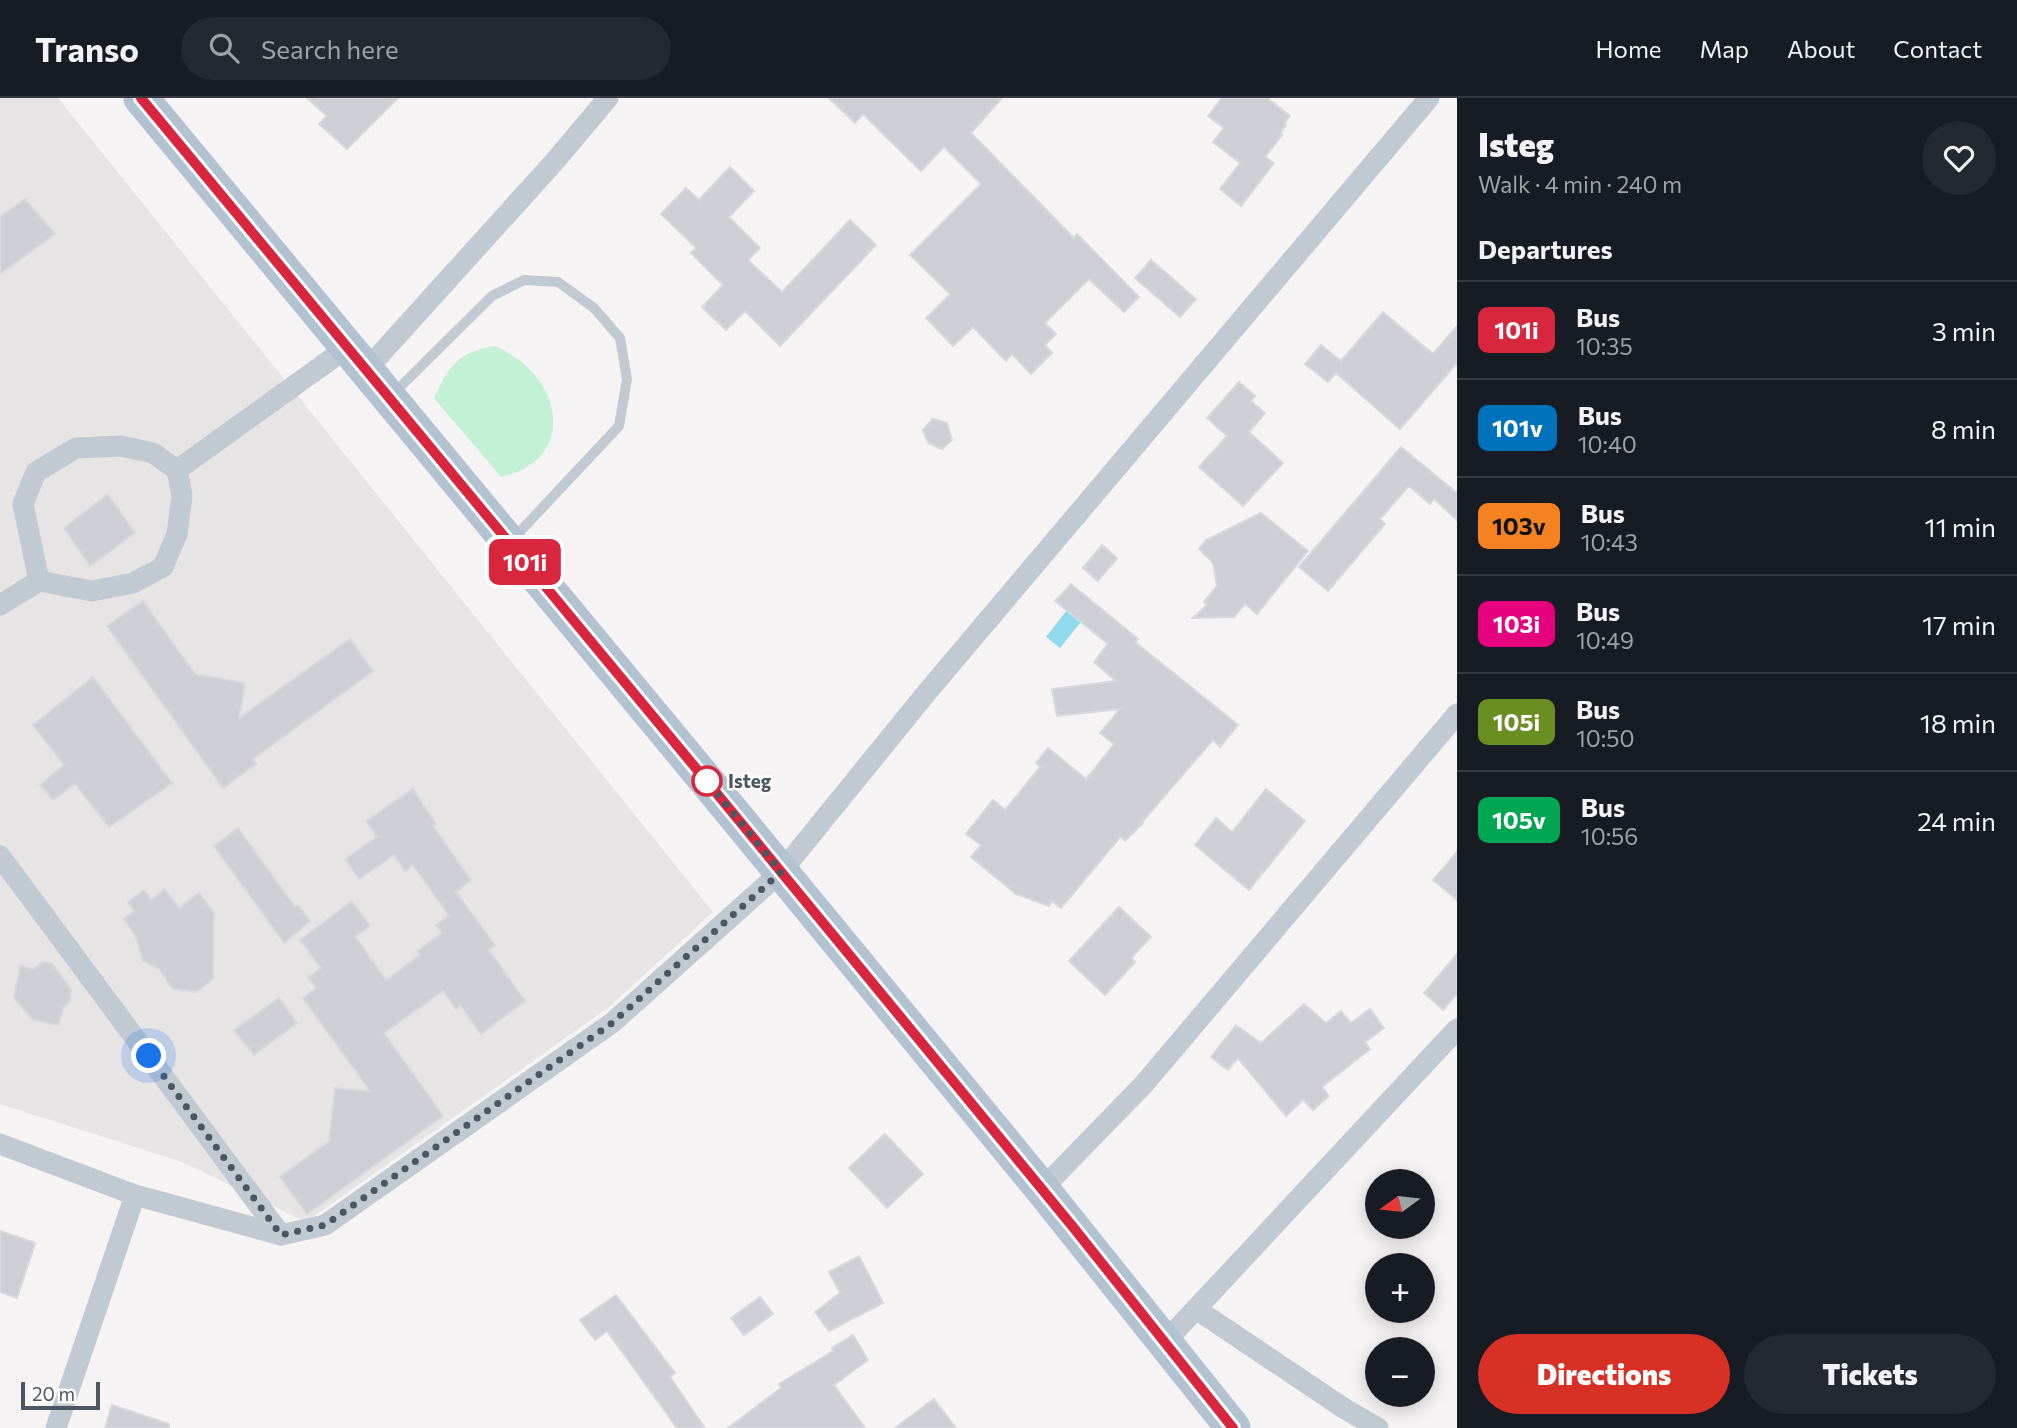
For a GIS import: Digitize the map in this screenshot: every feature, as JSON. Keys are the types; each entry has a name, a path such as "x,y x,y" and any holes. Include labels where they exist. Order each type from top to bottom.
{"main road":[{"path":"141,98 781,872 1166,1342 1233,1428"}],"street":[{"path":"177,470 357,358 555,161 608,98"},
{"path":"0,1144 135,1195 281,1235 325,1225 612,1023 781,872 937,680 1429,98"},
{"path":"0,605 39,581 92,591 133,583 163,567 177,534 182,496 177,470 153,453 121,446 76,448 36,472 23,504 39,581"},
{"path":"1041,1189 1144,1084 1457,715"},
{"path":"0,856 281,1235"},
{"path":"1166,1342 1457,1029"},
{"path":"56,1428 135,1195"},
{"path":"1196,1309 1345,1409 1378,1428"}],"lane":[{"path":"390,398 492,296 524,280 558,282 594,308 620,338 627,379 619,426 509,543"}],"shaded area":[{"path":"0,98 58,98 713,912 609,1007 306,1222 182,1162 0,1104"}],"green space":[{"path":"494,346 516,358 534,374 546,393 553,414 552,434 544,452 527,467 501,477 434,398 444,377 456,363 471,353"}],"water":[{"path":"1074,601 1088,613 1060,648 1046,637"}],"building":[{"path":"307,98 398,98 347,149 319,124 327,116"},
{"path":"829,98 1002,98 971,133 1074,238 1077,234 1139,297 1124,312 1089,279 1045,323 1056,334 1045,345 1052,353 1031,374 1012,354 1006,361 973,327 953,346 926,318 950,294 910,255 981,184 944,147 921,171 863,114 855,123"},
{"path":"1222,98 1267,98 1290,116 1284,124 1286,125 1280,134 1282,135 1265,157 1274,163 1241,206 1220,189 1240,163 1213,142 1224,128 1208,116"},
{"path":"730,167 754,191 729,217 760,248 748,260 782,292 850,220 876,245 780,346 745,311 726,330 702,307 723,285 691,253 696,248 661,214 686,188 699,200"},
{"path":"25,199 55,234 0,274 0,217"},
{"path":"1151,260 1196,299 1180,317 1135,278"},
{"path":"1383,312 1433,354 1457,326 1457,363 1400,429 1336,373 1328,382 1305,364 1321,345 1341,361"},
{"path":"1239,382 1255,396 1251,401 1265,413 1249,432 1283,463 1243,506 1199,467 1227,436 1207,418"},
{"path":"933,419 947,423 952,440 942,449 928,443 923,430"},
{"path":"1401,447 1457,493 1457,520 1434,499 1430,504 1409,486 1380,519 1385,524 1328,591 1299,567"},
{"path":"108,494 135,533 90,566 64,528"},
{"path":"1261,513 1308,551 1257,614 1245,604 1234,617 1193,618 1207,605 1204,602 1217,586 1213,563 1199,549 1206,540"},
{"path":"1102,545 1117,558 1098,581 1083,568"},
{"path":"1071,584 1138,639 1135,642 1238,725 1220,747 1213,740 1143,823 1125,841 1121,836 1061,908 1052,901 1049,906 1016,894 971,857 981,845 966,834 993,800 1005,810 1040,767 1036,763 1048,748 1086,779 1114,744 1100,733 1120,709 1057,716 1052,689 1116,681 1094,662 1108,644 1055,601"},
{"path":"143,601 195,674 245,683 239,718 350,639 373,671 253,759 256,764 223,788 107,626"},
{"path":"93,677 172,783 109,827 75,784 53,800 40,785 64,765 33,725"},
{"path":"413,789 436,824 433,826 471,880 456,892 495,945 489,950 525,1001 481,1034 460,1005 456,1009 443,991 384,1033 443,1116 307,1214 280,1177 329,1141 335,1088 370,1091 303,998 316,988 308,977 321,968 300,940 352,901 370,926 355,936 386,980 420,955 417,951 442,933 436,925 449,916 413,865 405,871 394,855 359,879 345,859 377,837 366,821"},
{"path":"1266,789 1305,821 1249,890 1195,845 1216,818 1232,832"},
{"path":"238,828 295,907 298,905 310,921 284,943 214,846"},
{"path":"1457,852 1457,900 1433,880"},
{"path":"165,889 179,908 199,893 214,913 213,979 196,992 173,989 159,969 143,961 135,935 124,919 134,911 128,902 144,890 151,900"},
{"path":"1119,907 1151,937 1131,958 1135,962 1105,995 1069,961"},
{"path":"1457,954 1457,994 1443,1010 1424,993"},
{"path":"42,962 52,963 71,990 70,1000 64,1007 58,1025 33,1020 14,998 20,966 35,969"},
{"path":"279,998 297,1023 254,1055 234,1030"},
{"path":"1304,1004 1326,1023 1341,1011 1351,1023 1370,1009 1384,1028 1365,1042 1370,1049 1322,1087 1329,1096 1313,1110 1303,1100 1286,1116 1238,1058 1228,1070 1211,1057 1236,1025 1261,1043"},
{"path":"885,1134 923,1174 887,1208 849,1168"},
{"path":"0,1231 35,1243 17,1298 0,1292"},
{"path":"859,1256 883,1303 829,1331 815,1312 840,1293 829,1272"},
{"path":"616,1295 675,1373 670,1377 705,1428 677,1428 607,1331 595,1340 580,1320"},
{"path":"760,1297 773,1314 744,1335 731,1318"},
{"path":"853,1335 868,1360 834,1385 865,1428 728,1428 781,1388 779,1384 833,1351 832,1348"},
{"path":"934,1399 956,1428 895,1428"},
{"path":"112,1405 169,1424 169,1428 105,1428"}],"bus line":[{"name":"101i","path":"141,98 1073,1227 1233,1428"}],"place":[{"name":"Isteg","path":"707,781"}],"route":[{"path":"149,1056 281,1235 325,1225 612,1023 781,872 707,781"}]}
